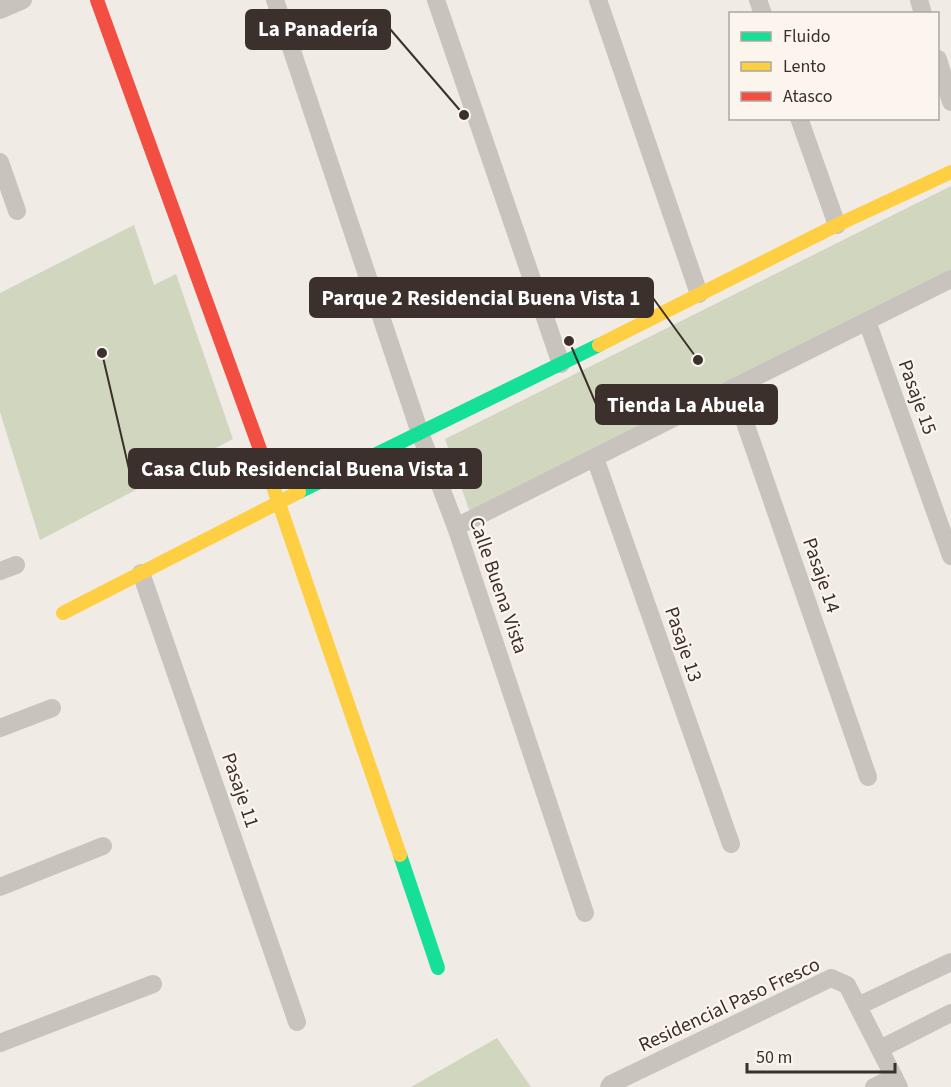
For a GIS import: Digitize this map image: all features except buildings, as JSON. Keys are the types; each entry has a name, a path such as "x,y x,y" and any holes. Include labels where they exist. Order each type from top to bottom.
{"street":[{"path":"0,10 23,0"},
{"path":"97,0 279,502 438,968"},
{"name":"Calle Buena Vista","path":"274,0 420,433 456,527 585,913"},
{"path":"436,0 561,364"},
{"path":"597,0 699,294"},
{"path":"939,62 951,102"},
{"path":"800,120 837,225"},
{"path":"0,162 17,211"},
{"path":"63,613 279,502 837,225 951,172"},
{"path":"456,527 951,279"},
{"name":"Pasaje 15","path":"867,321 951,556"},
{"name":"Pasaje 14","path":"733,388 868,777"},
{"name":"Pasaje 13","path":"595,458 731,844"},
{"name":"Pasaje 11","path":"141,573 297,1022"},
{"path":"0,728 52,708"},
{"path":"0,887 103,846"},
{"path":"858,1006 951,962"},
{"name":"Residencial Paso Fresco","path":"609,1087 611,1084 831,978 847,985 897,1082 874,1087"},
{"path":"0,1043 153,984"},
{"path":"880,1049 951,1013"}],"green space":[{"path":"951,186 951,281 472,519 445,439"},
{"path":"134,225 154,285 176,274 233,439 40,540 0,412 0,293"},
{"path":"497,1038 531,1087 411,1087"}],"traffic: fast":[{"path":"299,492 599,345"},
{"path":"400,855 438,968"}],"traffic: slow":[{"path":"599,345 837,225 951,172"},
{"path":"266,466 400,855"},
{"path":"63,613 299,492"}],"traffic: jam":[{"path":"97,0 266,466"}],"place":[{"name":"La Panadería","path":"464,115"},
{"name":"Tienda La Abuela","path":"569,341"},
{"name":"Casa Club Residencial Buena Vista 1","path":"102,353"},
{"name":"Parque 2 Residencial Buena Vista 1","path":"698,360"}]}
